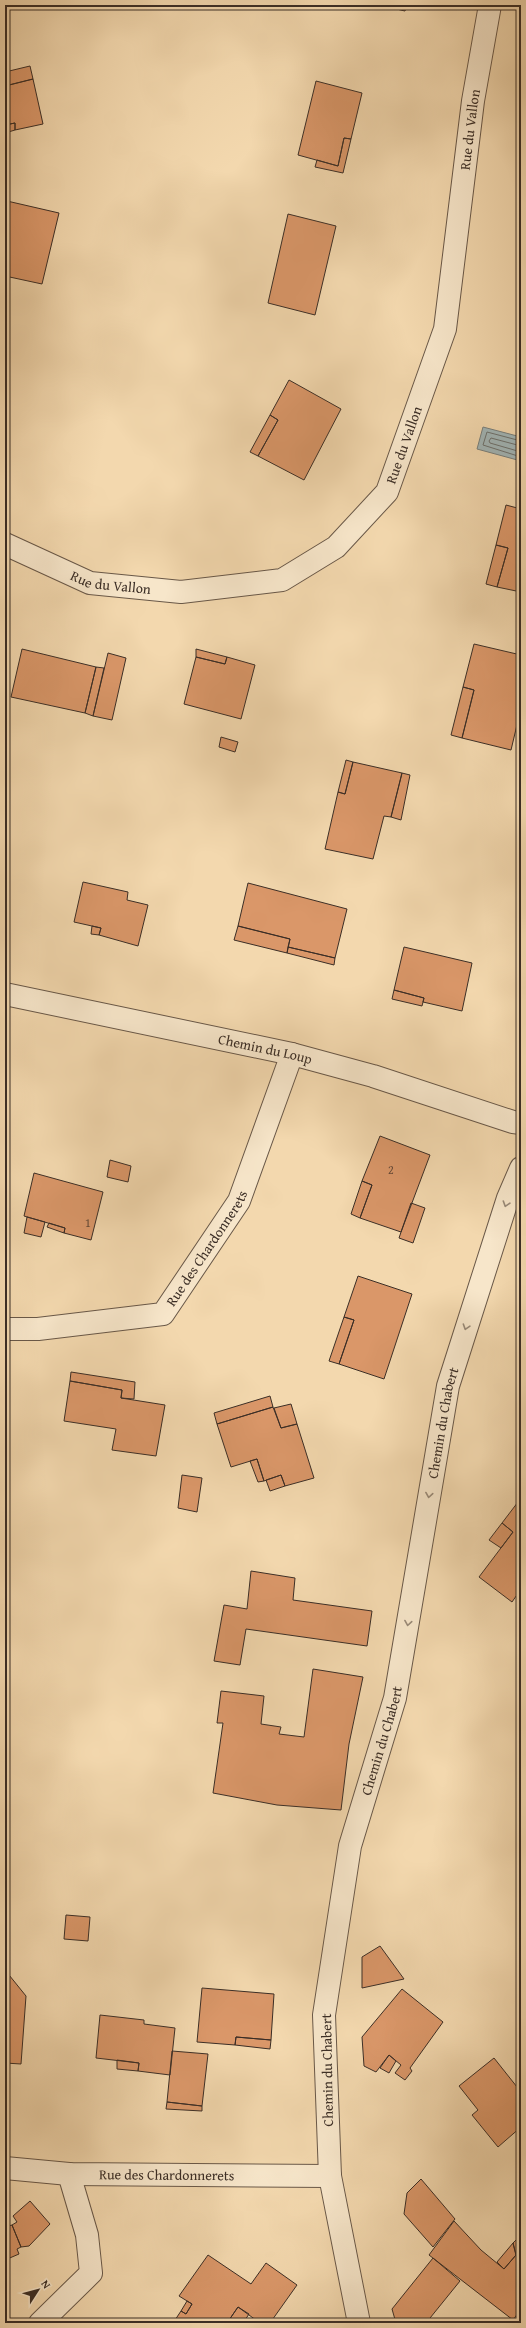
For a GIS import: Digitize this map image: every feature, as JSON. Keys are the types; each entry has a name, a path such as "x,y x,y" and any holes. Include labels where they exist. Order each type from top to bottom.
{"street":[{"name":"Rue du Vallon","path":"5,544 90,583 181,592 282,580 336,547 387,492 445,329 473,101 490,5"},
{"name":"Chemin du Loup","path":"5,994 292,1054 341,1066 513,1122 521,1123"},
{"name":"Rue des Chardonnerets","path":"5,1329 38,1329 163,1314 239,1201 292,1054"},
{"name":"Chemin du Chabert","path":"359,2323 330,2176 324,2015 350,1846 395,1698 448,1386 508,1198 521,1168"},
{"name":"Rue des Chardonnerets","path":"5,2168 69,2174 330,2176"},
{"path":"40,2323 91,2273 87,2235 69,2174"}],"water":[{"path":"483,427 521,437 521,461 477,449"}],"building":[{"path":"379,5 407,5 405,11"},
{"path":"30,66 33,79 5,86 5,72"},
{"path":"33,79 43,124 15,130 15,123 5,125 5,86"},
{"path":"316,81 362,93 351,139 344,138 338,166 298,155"},
{"path":"15,123 15,130 5,133 5,125"},
{"path":"344,138 351,139 343,173 315,167 317,160 338,166"},
{"path":"7,201 59,213 42,284 5,276 5,211"},
{"path":"288,214 336,226 315,315 268,303"},
{"path":"289,380 341,409 304,480 258,456 278,420 270,415"},
{"path":"270,415 278,420 258,456 250,452"},
{"path":"506,505 521,509 521,592 497,587 508,548 496,545"},
{"path":"496,545 508,548 497,587 486,584"},
{"path":"474,644 521,655 521,708 511,750 462,738 474,690 463,687"},
{"path":"22,649 96,667 85,713 11,697"},
{"path":"196,649 227,657 225,664 196,657"},
{"path":"108,653 126,658 112,720 93,716"},
{"path":"196,657 225,664 227,657 255,665 241,719 184,704"},
{"path":"96,667 104,668 93,716 85,713"},
{"path":"463,687 474,690 462,738 451,735"},
{"path":"221,737 238,742 235,752 219,747"},
{"path":"346,760 353,762 345,794 338,792"},
{"path":"353,762 402,773 391,817 384,816 373,859 325,849 338,792 345,794"},
{"path":"402,773 410,775 401,820 391,817"},
{"path":"83,882 128,892 127,900 148,905 138,946 99,935 101,928 74,922"},
{"path":"248,883 347,909 335,958 288,947 290,939 238,926"},
{"path":"92,926 101,928 99,935 91,934"},
{"path":"238,926 290,939 287,953 234,940"},
{"path":"288,947 335,958 334,965 287,953"},
{"path":"404,947 472,963 462,1011 423,1002 424,998 394,990"},
{"path":"394,990 424,998 422,1006 392,999"},
{"path":"380,1136 430,1155 401,1232 360,1218 372,1185 362,1181"},
{"path":"110,1160 131,1166 128,1182 107,1177"},
{"path":"34,1173 103,1192 91,1240 64,1233 65,1228 24,1216"},
{"path":"362,1181 372,1185 360,1218 351,1214"},
{"path":"411,1203 425,1208 413,1243 399,1238"},
{"path":"27,1217 45,1222 41,1237 24,1233"},
{"path":"49,1223 65,1228 64,1233 47,1227"},
{"path":"358,1276 412,1294 384,1379 339,1364 354,1320 344,1317"},
{"path":"344,1317 354,1320 339,1364 329,1361"},
{"path":"71,1372 135,1382 134,1399 121,1398 122,1390 70,1381"},
{"path":"70,1381 122,1390 121,1398 165,1405 156,1456 112,1450 116,1429 64,1421"},
{"path":"270,1396 273,1407 217,1424 214,1413"},
{"path":"291,1404 297,1424 281,1428 274,1408"},
{"path":"273,1407 281,1428 297,1424 314,1478 285,1486 281,1475 264,1481 257,1459 231,1467 217,1424"},
{"path":"257,1459 264,1481 258,1482 250,1461"},
{"path":"182,1475 202,1478 197,1512 178,1508"},
{"path":"281,1475 285,1486 270,1491 266,1480"},
{"path":"518,1502 521,1505 521,1589 512,1602 479,1577 513,1532 502,1523"},
{"path":"502,1523 513,1532 501,1548 489,1540"},
{"path":"251,1571 295,1578 293,1600 372,1611 367,1646 246,1629 240,1665 214,1661 224,1605 247,1609"},
{"path":"313,1669 363,1677 349,1744 341,1810 277,1805 213,1793 223,1723 217,1723 221,1691 264,1696 261,1724 281,1727 279,1734 304,1737"},
{"path":"66,1915 90,1917 88,1941 64,1939"},
{"path":"380,1946 404,1979 362,1988 362,1957"},
{"path":"5,1970 26,1996 21,2064 5,2063"},
{"path":"202,1988 274,1994 271,2040 236,2037 235,2045 197,2042"},
{"path":"402,1989 443,2022 410,2068 412,2071 405,2080 395,2073 401,2065 389,2055 376,2072 364,2066 362,2037"},
{"path":"100,2015 144,2020 144,2024 175,2028 170,2075 138,2071 139,2063 96,2058"},
{"path":"236,2037 271,2040 270,2049 235,2045"},
{"path":"172,2051 208,2054 202,2106 167,2102"},
{"path":"389,2055 396,2061 389,2073 380,2068"},
{"path":"494,2058 521,2092 521,2127 498,2147 472,2115 478,2110 459,2086"},
{"path":"117,2060 139,2063 138,2071 117,2069"},
{"path":"167,2102 202,2106 202,2111 166,2109"},
{"path":"421,2179 455,2219 433,2247 404,2214 407,2193"},
{"path":"30,2201 50,2224 29,2246 21,2247 12,2225 17,2222 13,2216"},
{"path":"454,2221 481,2250 504,2269 516,2255 513,2243 521,2235 521,2309 513,2320 429,2255"},
{"path":"12,2225 21,2247 17,2249 19,2254 5,2260 5,2227"},
{"path":"513,2243 516,2255 504,2269 497,2262"},
{"path":"208,2255 251,2284 266,2263 297,2285 270,2323 260,2323 238,2307 227,2323 173,2323 181,2311 186,2314 192,2304 179,2296"},
{"path":"433,2258 460,2281 426,2323 396,2323 392,2309"},
{"path":"187,2301 192,2304 186,2314 181,2311"},
{"path":"238,2307 249,2314 243,2323 227,2323"}]}
